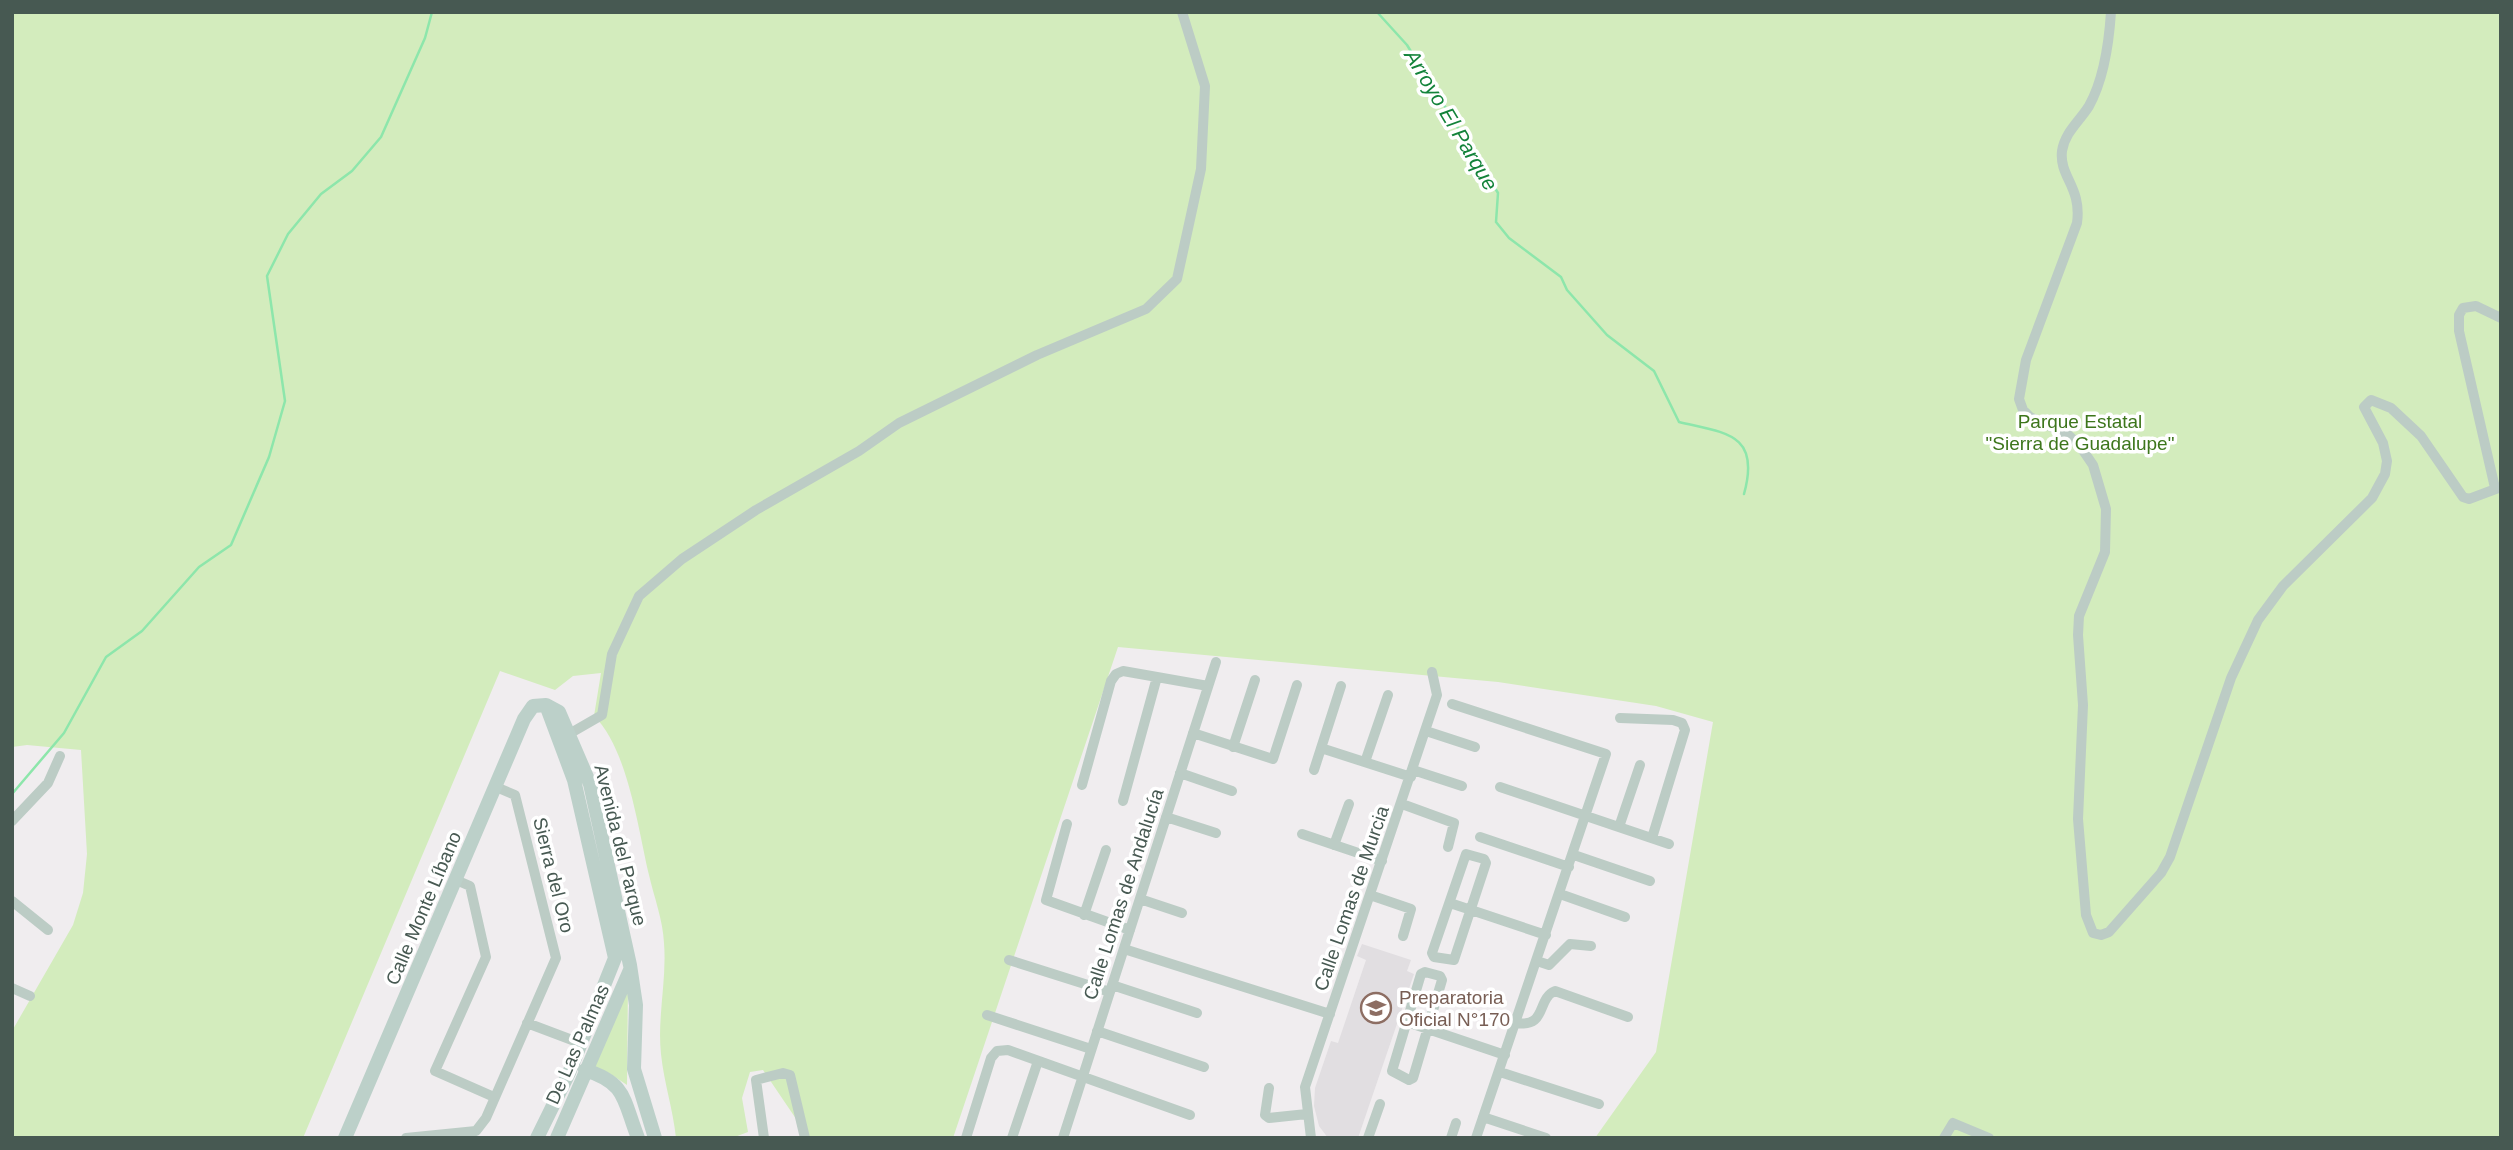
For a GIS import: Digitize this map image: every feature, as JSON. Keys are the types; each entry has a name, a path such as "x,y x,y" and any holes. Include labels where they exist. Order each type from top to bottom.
{"street":[{"path":"569,734 602,715 612,654 639,596 682,559 756,510 859,451 899,423 1037,355 1146,309 1177,279 1201,169 1205,86 1182,12"},
{"path":"2111,12 2096,90 2088,107 2064,139 2064,169 2077,192 2077,223 2026,360 2020,399 2023,410 2031,417 2067,434 2080,446 2092,465 2106,509 2105,552 2079,616 2078,635 2083,705 2078,819 2086,915 2093,933 2101,936 2109,932 2161,873 2170,857 2231,678 2258,620 2283,586 2380,487 2387,461 2384,443 2364,407 2366,402 2371,400 2391,408 2421,436 2463,497 2479,496 2498,487 2459,331 2459,316 2463,308 2476,306 2501,318"},
{"name":"Calle Lomas de Andalucía","path":"1063,1138 1216,662"},
{"path":"1082,785 1111,681 1116,674 1123,671 1208,686"},
{"name":"Calle Lomas de Murcia","path":"1311,1138 1305,1087 1426,731 1437,695 1432,672"},
{"path":"1123,801 1157,677"},
{"path":"1233,747 1255,680"},
{"path":"1193,733 1270,759 1275,758 1297,685"},
{"path":"1314,770 1341,686"},
{"path":"1365,762 1388,695"},
{"path":"1452,704 1606,754 1476,1138"},
{"name":"Avenida del Parque","path":"546,705 559,712 590,784 612,915 614,964 569,1073"},
{"name":"Avenida del Parque","path":"546,705 574,780 612,915 630,965 636,1004 634,1069 655,1138"},
{"name":"Calle Monte Líbano","path":"345,1138 528,712 533,706 546,705"},
{"path":"1620,718 1673,720 1682,723 1685,730 1652,838"},
{"path":"1426,731 1475,747"},
{"path":"1321,748 1462,786"},
{"path":"12,821 48,783 60,756"},
{"path":"1619,827 1640,765"},
{"path":"1180,773 1232,790"},
{"name":"Sierra del Oro","path":"406,1138 476,1131 556,958 515,795 496,787"},
{"path":"1500,787 1669,844"},
{"path":"1334,845 1349,804"},
{"path":"1402,804 1454,823 1448,847"},
{"path":"1166,817 1216,833"},
{"path":"1067,824 1045,897 1051,904 1130,930"},
{"path":"1302,834 1382,861"},
{"path":"1480,837 1569,867"},
{"path":"1084,915 1106,850"},
{"path":"1466,854 1484,859 1486,863 1470,910 1454,960 1434,957 1432,953 1466,854"},
{"path":"1574,855 1650,881"},
{"path":"456,880 470,886 486,957 435,1071 494,1097"},
{"path":"1560,894 1625,917"},
{"path":"1370,895 1411,909 1403,936"},
{"path":"1140,899 1182,913"},
{"path":"12,901 48,930"},
{"path":"1450,903 1546,935"},
{"path":"1537,961 1549,965 1570,944 1591,946"},
{"path":"1124,949 1330,1014"},
{"path":"1009,960 1197,1013"},
{"name":"De Las Palmas","path":"557,1138 629,975 630,965"},
{"path":"1422,972 1440,976 1441,980 1427,1029 1413,1078 1409,1080 1394,1075 1392,1071 1422,972"},
{"path":"12,988 30,996"},
{"path":"1515,1023 1525,1024 1539,1017 1548,996 1555,991 1628,1017"},
{"path":"986,1015 1091,1049"},
{"path":"1406,1022 1505,1055"},
{"path":"527,1023 580,1043"},
{"path":"1097,1031 1204,1067"},
{"path":"966,1138 991,1058 997,1051 1008,1050 1190,1115"},
{"path":"1012,1138 1038,1061"},
{"path":"585,1070 607,1077 618,1085 638,1138"},
{"path":"1500,1072 1600,1104"},
{"name":"De Las Palmas","path":"537,1138 569,1073"},
{"path":"764,1138 756,1080 783,1073 790,1075 805,1138"},
{"path":"1269,1088 1265,1115 1269,1118 1307,1114"},
{"path":"1368,1138 1380,1104"},
{"path":"547,1117 563,1124"},
{"path":"1483,1117 1546,1138"},
{"path":"1452,1137 1456,1123"},
{"path":"1944,1138 1953,1123 1971,1134 1989,1138"}],"shaded area":[{"name":"Preparatoria Oficial N°170","path":"1362,944 1411,960 1407,971 1414,974 1358,1138 1328,1138 1319,1126 1314,1106 1315,1088 1331,1041 1338,1043 1366,960 1357,956"}],"green space":[{"name":"Parque Estatal \"Sierra de Guadalupe\"","path":"12,12 2501,12 2501,1138 1595,1138 1656,1052 1713,722 1656,706 1498,682 1118,647 953,1138 809,1138 763,1070 750,1072 742,1098 748,1132 732,1138 676,1138 661,1054 660,1027 665,957 662,926 623,769 606,730 594,716 601,673 573,676 555,690 500,671 303,1138 12,1138 12,1031 73,925 83,893 87,854 81,750 27,745 12,747"},
{"path":"628,981 627,1085 609,1073 587,1068"}],"waterway":[{"path":"12,794 64,733 106,657 142,631 199,567 231,545 269,457 285,401 267,276 288,234 321,194 352,171 381,137 425,38 432,12"},
{"name":"Arroyo El Parque","path":"1377,12 1407,45 1498,193 1496,222 1509,238 1561,277 1567,290 1607,335 1654,371 1679,422 1724,434 1743,447 1748,474 1744,494"}],"place":[{"name":"Preparatoria Oficial N°170","path":"1376,1008"}]}
